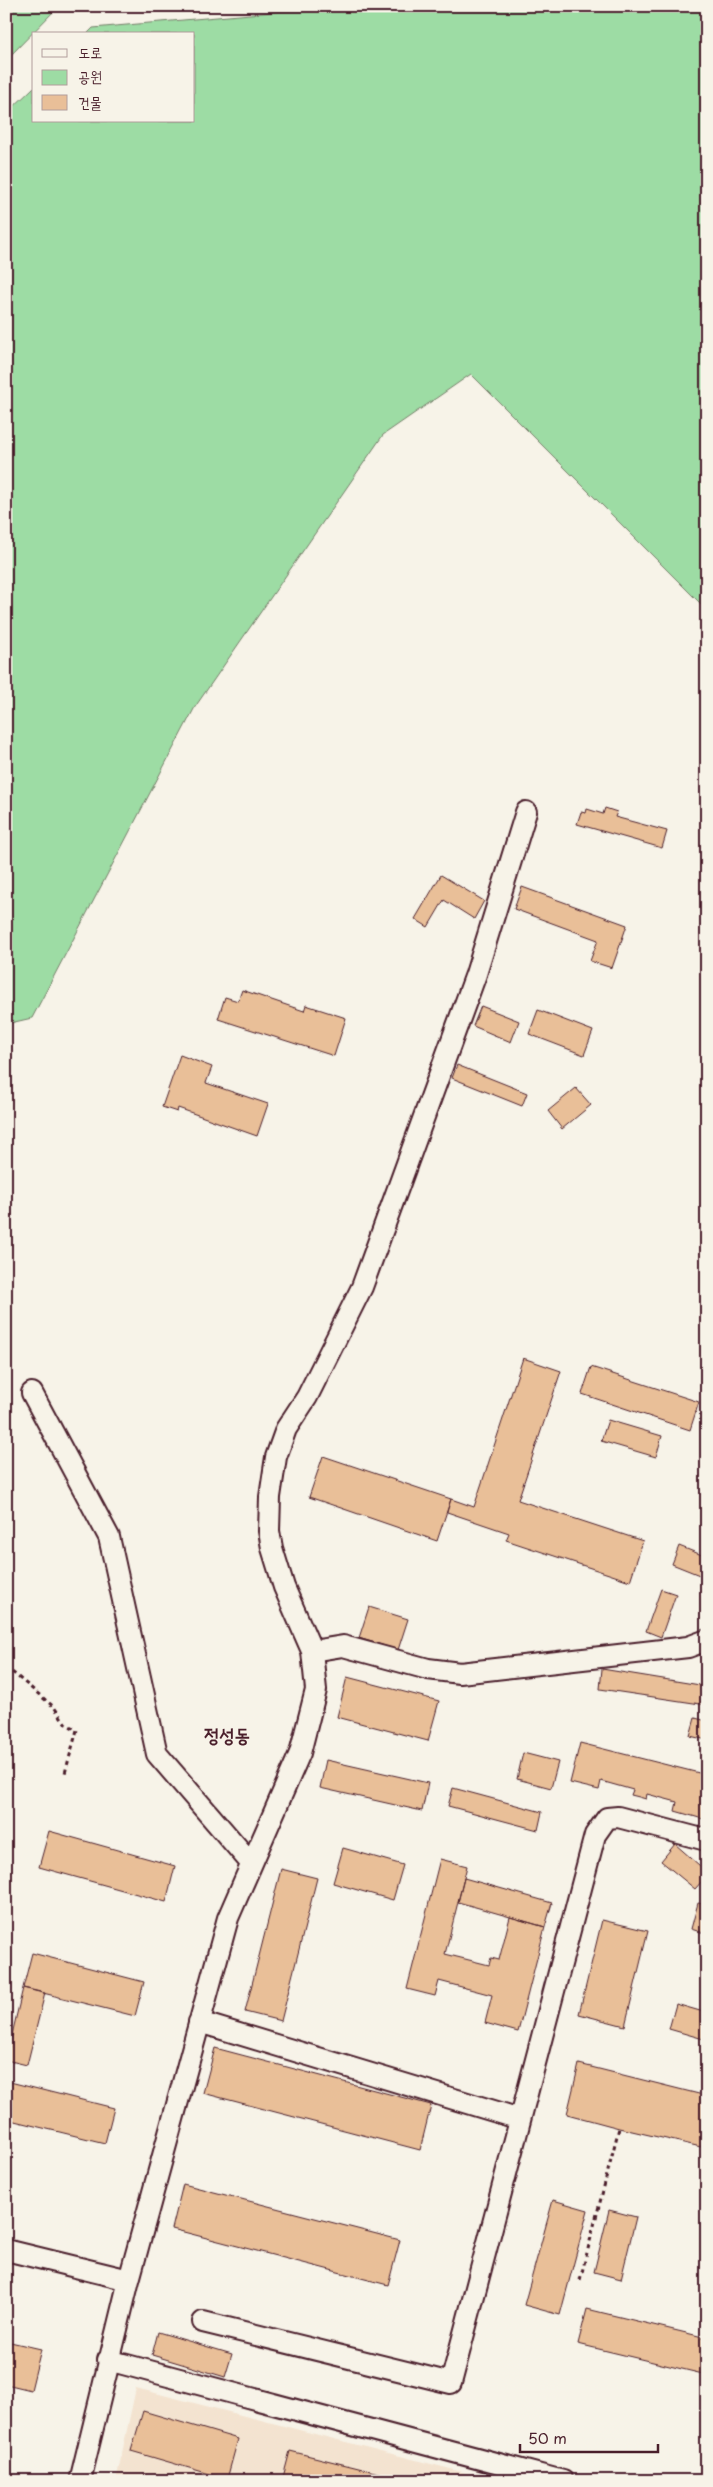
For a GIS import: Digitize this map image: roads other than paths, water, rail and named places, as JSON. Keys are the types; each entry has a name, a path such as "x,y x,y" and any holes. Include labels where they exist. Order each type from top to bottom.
{"street":[{"path":"80,2481 129,2280 228,1918 250,1862 268,1828 300,1753 316,1690 312,1651 281,1580 269,1531 270,1497 276,1457 286,1429 307,1397 362,1287 476,974 526,812"},
{"path":"32,1393 109,1536 158,1754 250,1862"},
{"path":"312,1651 343,1646 428,1669 467,1673 688,1647 707,1640"},
{"path":"203,2322 451,2383 595,1835 607,1818 618,1817 706,1840 707,1836"},
{"path":"200,2022 520,2119"},
{"path":"6,2250 129,2280"},
{"path":"108,2360 564,2481"}],"district":[{"name":"정성동","path":"227,1734"}]}
